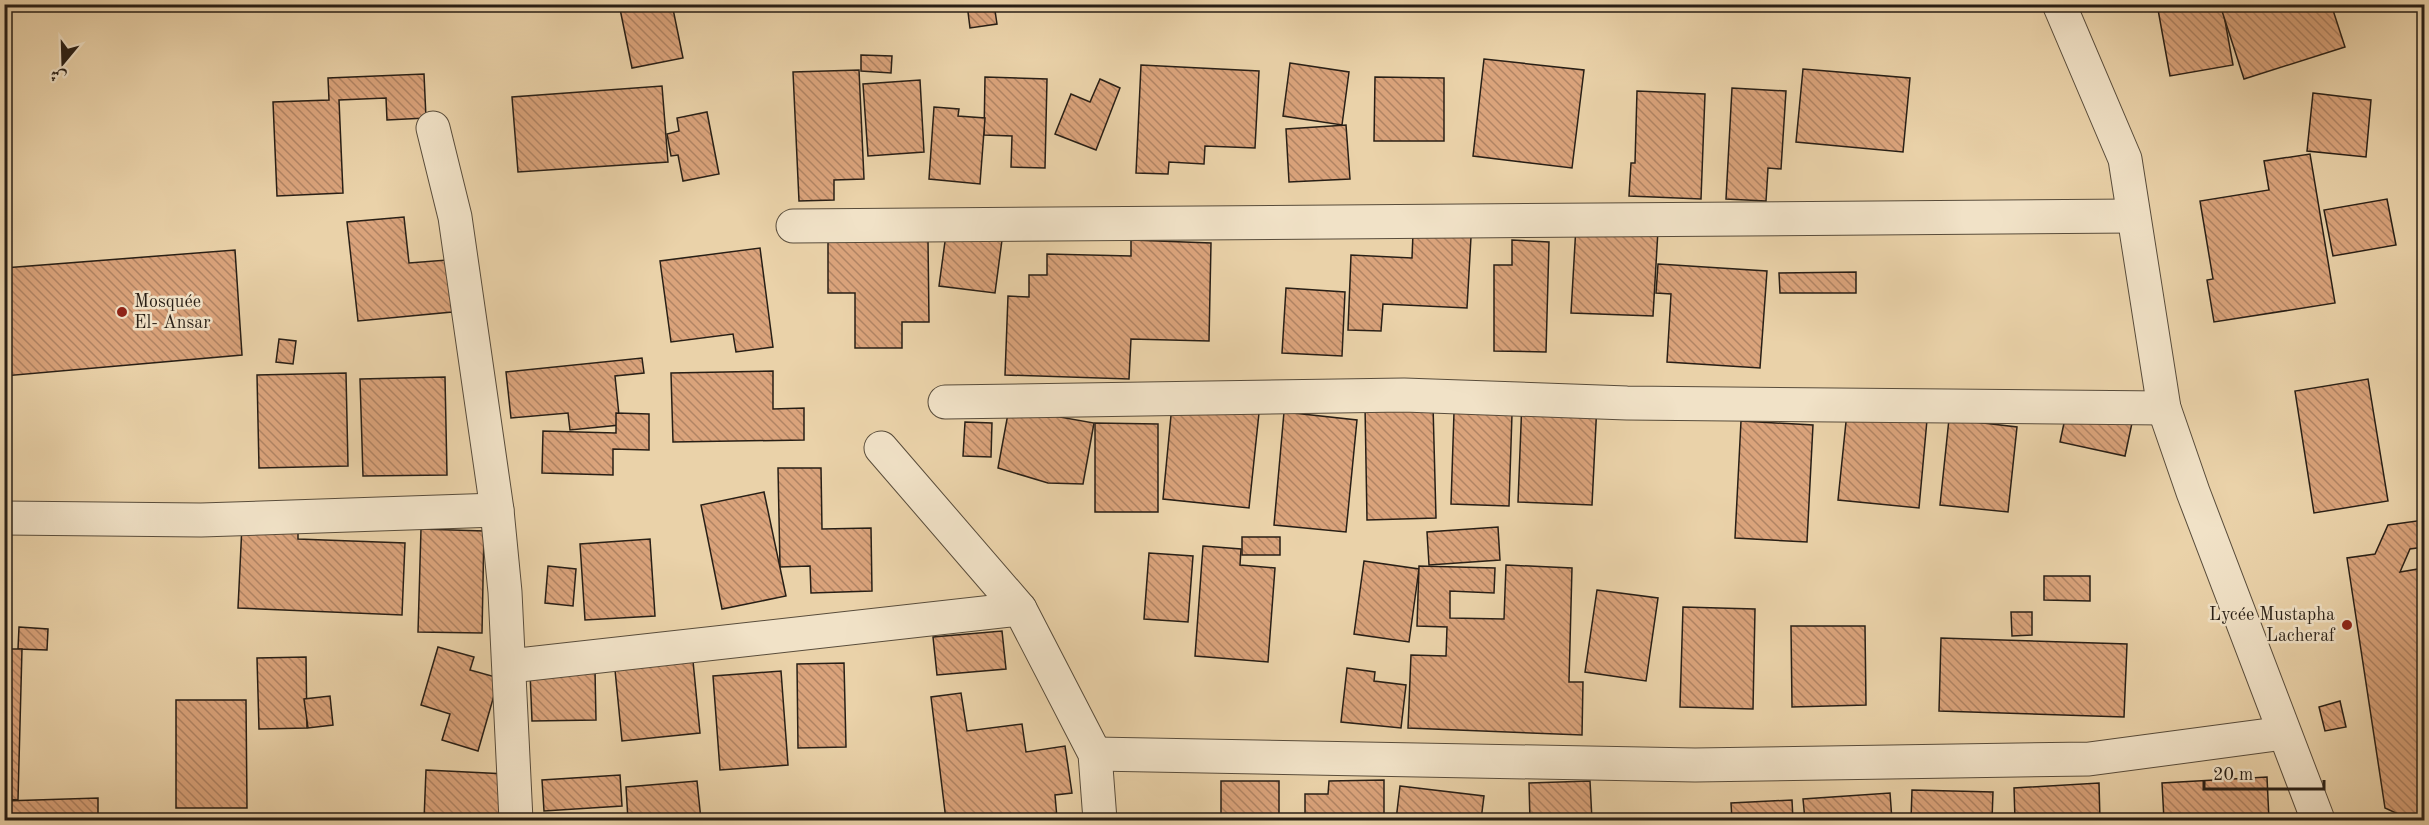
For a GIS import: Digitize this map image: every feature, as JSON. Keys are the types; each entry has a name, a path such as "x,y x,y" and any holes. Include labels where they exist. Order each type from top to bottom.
{"street":[{"path":"2059,4 2125,159 2132,216 2164,408 2318,820"},
{"path":"433,128 455,217 497,510 510,666 516,820"},
{"path":"793,226 2132,216"},
{"path":"945,402 1404,395 1627,403 2164,408"},
{"path":"881,448 1020,609 1095,754 1100,820"},
{"path":"4,518 201,520 497,510"},
{"path":"510,666 1020,609"},
{"path":"1095,754 1695,765 2089,759 2284,734"}],"building":[{"path":"619,4 672,4 683,58 632,68"},
{"path":"967,4 994,4 997,24 970,28"},
{"path":"2157,4 2222,4 2233,65 2170,76"},
{"path":"2243,4 2260,4 2261,7 2269,4 2331,4 2345,47 2244,79 2222,11"},
{"path":"861,55 892,56 891,73 861,71"},
{"path":"1484,59 1584,70 1572,168 1473,156"},
{"path":"1290,63 1349,72 1342,125 1283,116"},
{"path":"1141,65 1259,71 1255,148 1205,146 1204,164 1169,162 1168,174 1136,173"},
{"path":"1803,69 1910,78 1903,152 1796,142"},
{"path":"859,70 864,179 834,180 834,200 799,201 793,72"},
{"path":"424,74 426,118 387,120 386,98 339,100 343,193 277,196 273,102 329,100 328,78"},
{"path":"985,77 1047,79 1045,168 1011,167 1012,136 984,135"},
{"path":"1375,77 1444,78 1444,141 1374,141"},
{"path":"1100,79 1120,88 1096,150 1055,134 1071,94 1090,102"},
{"path":"920,80 924,152 868,156 863,84"},
{"path":"662,86 668,162 518,172 512,97"},
{"path":"1732,88 1786,91 1781,169 1768,168 1766,201 1726,199"},
{"path":"1637,91 1705,94 1701,199 1629,196 1631,163 1635,163"},
{"path":"2313,93 2371,100 2366,157 2307,151"},
{"path":"934,107 959,109 958,116 985,118 980,184 929,179"},
{"path":"707,112 719,174 683,181 678,155 671,156 667,134 679,131 677,118"},
{"path":"1346,125 1350,179 1289,182 1286,129"},
{"path":"2310,154 2335,303 2214,322 2207,280 2213,279 2200,201 2269,190 2264,161"},
{"path":"2387,199 2396,245 2333,256 2324,210"},
{"path":"404,217 409,263 447,260 452,312 358,321 347,222"},
{"path":"1576,226 1658,230 1653,316 1571,313"},
{"path":"1413,233 1471,237 1467,308 1383,304 1381,331 1348,330 1351,255 1412,258"},
{"path":"946,234 1002,240 995,293 939,286"},
{"path":"828,239 928,239 929,322 902,322 902,348 855,348 855,293 828,293"},
{"path":"1131,240 1211,243 1209,341 1131,339 1129,379 1005,375 1008,296 1029,297 1029,275 1047,275 1047,254 1131,256"},
{"path":"1512,240 1549,242 1546,352 1494,351 1494,265 1512,265"},
{"path":"760,248 773,347 736,352 733,334 671,342 660,261"},
{"name":"Mosquée El- Ansar","path":"235,250 242,355 4,376 4,268"},
{"path":"1658,264 1767,271 1760,368 1667,362 1671,294 1656,293"},
{"path":"1856,272 1856,293 1780,293 1779,273"},
{"path":"1286,288 1345,292 1342,356 1282,353"},
{"path":"279,339 296,341 293,364 276,362"},
{"path":"642,358 644,373 615,376 620,425 570,430 568,413 511,418 506,372"},
{"path":"773,371 773,409 804,408 804,440 673,442 671,373"},
{"path":"346,373 348,466 259,468 257,375"},
{"path":"445,377 447,475 363,476 360,379"},
{"path":"2368,379 2388,501 2314,513 2295,391"},
{"path":"1522,400 1597,403 1592,505 1518,502"},
{"path":"1172,405 1259,413 1249,508 1163,499"},
{"path":"1433,405 1436,518 1367,520 1365,406"},
{"path":"1009,408 1094,423 1083,484 1048,483 998,468"},
{"path":"2067,409 2132,423 2125,456 2060,442"},
{"path":"1284,412 1357,420 1346,532 1274,525"},
{"path":"1454,412 1512,414 1509,506 1451,504"},
{"path":"1847,412 1927,420 1919,508 1838,500"},
{"path":"616,413 649,414 649,450 613,449 613,475 542,473 543,431 616,433"},
{"path":"1949,419 2017,427 2008,512 1940,505"},
{"path":"1741,421 1813,425 1807,542 1735,538"},
{"path":"965,422 992,423 991,457 963,456"},
{"path":"1095,423 1158,424 1158,512 1095,512"},
{"path":"778,468 821,468 822,529 871,528 872,591 811,593 810,566 780,567"},
{"path":"764,492 786,596 722,609 701,505"},
{"path":"2424,520 2424,547 2410,549 2400,572 2424,568 2424,820 2411,820 2385,808 2347,558 2375,554 2388,525"},
{"path":"242,525 298,528 298,539 405,543 402,615 238,608"},
{"path":"1498,527 1500,560 1429,565 1427,532"},
{"path":"421,529 484,531 482,633 418,632"},
{"path":"1242,537 1280,537 1280,555 1242,555"},
{"path":"650,539 655,616 585,620 580,544"},
{"path":"1203,546 1241,549 1240,565 1275,568 1268,662 1195,656"},
{"path":"1149,553 1193,556 1188,622 1144,619"},
{"path":"1364,561 1419,569 1409,642 1354,634"},
{"path":"1506,565 1572,568 1569,682 1583,682 1582,735 1408,728 1411,655 1446,656 1447,627 1417,626 1419,566 1495,568 1494,593 1450,591 1450,618 1504,619"},
{"path":"548,566 576,569 573,606 545,603"},
{"path":"2044,576 2090,576 2090,601 2044,600"},
{"path":"1597,590 1658,598 1646,681 1585,672"},
{"path":"1683,607 1755,609 1753,709 1680,707"},
{"path":"2011,612 2032,612 2032,635 2012,636"},
{"path":"1791,626 1865,626 1866,705 1792,707"},
{"path":"19,627 48,629 47,650 18,649"},
{"path":"1002,631 1006,669 937,675 933,637"},
{"path":"1941,638 2127,644 2124,717 1939,711"},
{"path":"438,647 474,657 470,670 499,678 478,751 442,740 450,714 421,705"},
{"path":"4,649 22,649 18,800 4,799"},
{"path":"306,657 307,728 259,729 257,658"},
{"path":"693,661 700,733 622,741 615,670"},
{"path":"844,663 846,747 798,748 797,664"},
{"path":"1347,668 1375,672 1374,681 1406,685 1401,728 1341,722"},
{"path":"595,670 596,720 532,721 530,672"},
{"path":"781,671 788,765 720,770 713,676"},
{"path":"961,693 967,731 1022,724 1026,752 1065,746 1072,793 1055,795 1057,818 1095,813 1096,820 946,820 931,697"},
{"path":"330,696 333,725 308,728 304,699"},
{"path":"176,700 246,700 247,808 176,808"},
{"path":"2340,701 2346,727 2325,731 2319,707"},
{"path":"426,770 507,774 505,820 424,820"},
{"path":"620,775 622,806 544,811 542,780"},
{"path":"2267,777 2269,820 2164,820 2162,783"},
{"path":"1384,780 1384,820 1305,820 1305,794 1328,794 1329,781"},
{"path":"697,781 701,820 628,820 626,787"},
{"path":"1221,781 1279,781 1279,820 1221,820"},
{"path":"1590,781 1592,820 1530,820 1529,783"},
{"path":"2099,783 2100,820 2015,820 2014,788"},
{"path":"1400,786 1484,796 1481,820 1396,820"},
{"path":"1912,790 1993,792 1992,820 1911,820"},
{"path":"1890,793 1892,820 1805,820 1803,799"},
{"path":"98,798 98,820 4,820 4,801"},
{"path":"1792,800 1793,820 1732,820 1731,803"}],"place":[{"name":"Mosquée El- Ansar","path":"122,312"},
{"name":"Lycée Mustapha Lacheraf","path":"2347,625"}]}
